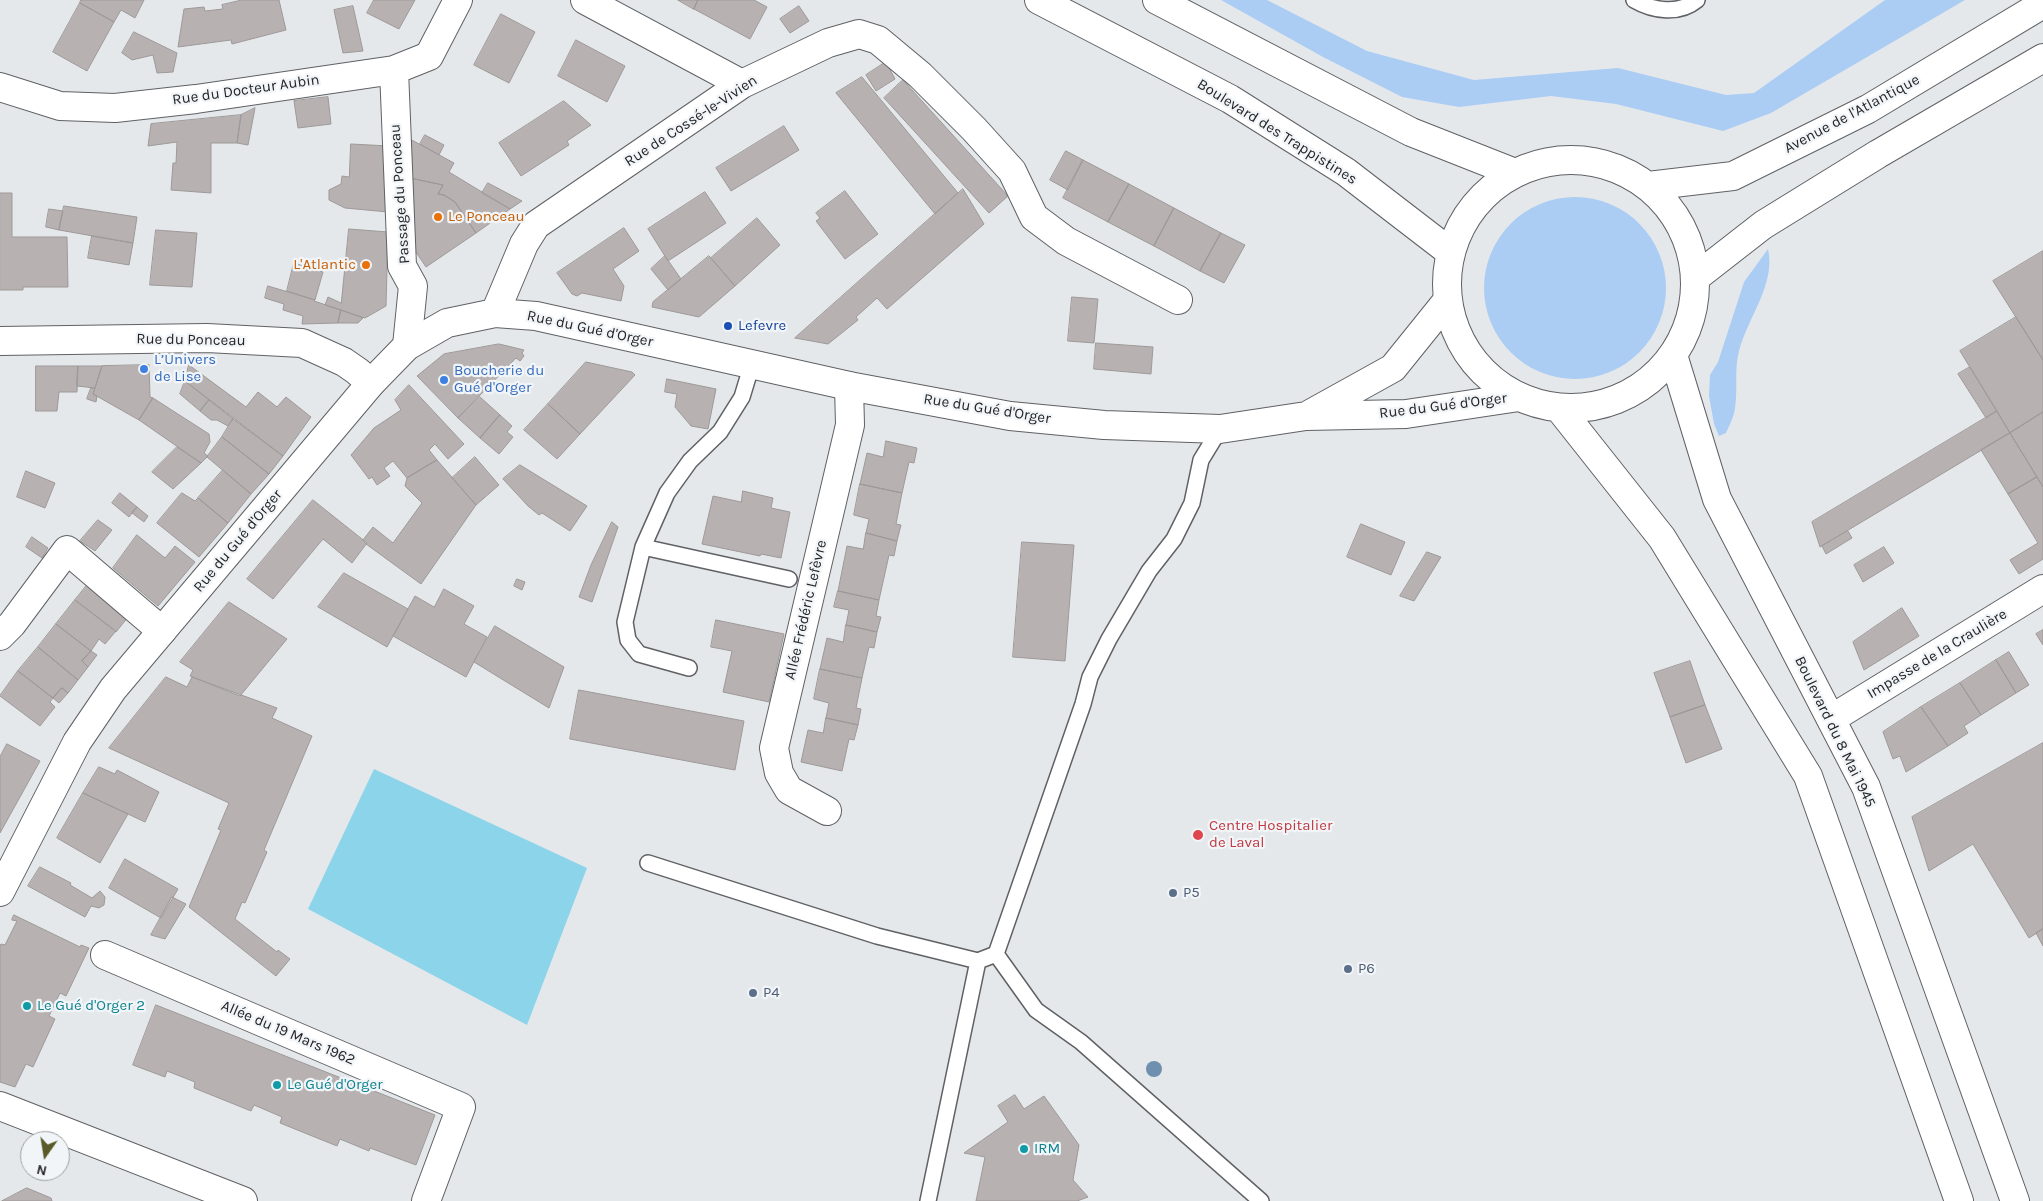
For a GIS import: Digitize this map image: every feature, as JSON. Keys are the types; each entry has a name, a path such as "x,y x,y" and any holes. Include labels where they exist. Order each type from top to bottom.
{"main road":[{"name":"Rue du Docteur Aubin","path":"0,87 60,106 115,108 196,99 394,70 429,56 458,0"},
{"path":"585,0 742,84"},
{"name":"Boulevard des Trappistines","path":"1039,0 1230,99 1346,172 1450,252"},
{"path":"1157,0 1411,132 1515,173"},
{"name":"Avenue de l'Atlantique","path":"1648,186 1733,176 1868,109 2043,4"},
{"name":"Rue de Cossé-le-Vivien","path":"495,313 524,244 536,225 742,84 828,43 859,34 878,40 920,75 974,129 1012,171 1034,217 1066,241 1178,300"},
{"path":"1695,278 1763,225 1863,163 2043,58"},
{"name":"Passage du Ponceau","path":"394,70 402,266 413,286 407,346"},
{"path":"1584,160 1618,169 1648,186 1673,212 1689,244 1695,278 1690,319 1673,355 1651,379 1623,397 1592,407 1559,408 1519,397 1484,374 1460,341 1447,301 1446,276 1450,252 1464,220 1486,193 1515,173 1548,162 1584,160"},
{"name":"Rue du Gué d'Orger","path":"1306,416 1392,368 1447,301"},
{"name":"Rue du Gué d'Orger","path":"0,892 76,742 113,689 371,383 407,346 448,323 495,313 536,316 849,386 1010,416 1104,425 1220,429 1306,416 1406,414 1519,397"},
{"name":"Rue du Ponceau","path":"0,341 207,338 302,343 344,362 371,383"},
{"name":"Boulevard du 8 Mai 1945","path":"1673,355 1717,499 1866,787 2014,1201"},
{"name":"Allée Frédéric Lefèvre","path":"827,811 789,790 779,773 774,748 850,425 849,386"},
{"path":"1559,408 1662,538 1808,776 1958,1201"},
{"path":"0,636 12,624 67,550 162,631"},
{"name":"Impasse de la Craulière","path":"1830,719 2043,589"},
{"name":"Allée du 19 Mars 1962","path":"106,955 461,1107 426,1201"},
{"path":"0,1106 243,1201"}],"lane":[{"path":"1634,0 1645,6 1668,10 1684,8 1697,0"},
{"path":"689,668 639,654 628,640 625,622 644,547 667,493 690,461 720,432 742,397 752,364"},
{"path":"648,862 877,936 978,961 996,954 1083,704 1090,677 1109,639 1149,571 1174,539 1192,503 1201,460 1220,429"},
{"path":"644,547 788,579"},
{"path":"996,954 1036,1010 1081,1042 1261,1201"},
{"path":"928,1201 978,961"}],"shaded area":[{"path":"1221,0 1267,0 1367,51 1474,80 1618,68 1726,95 1754,93 1885,0 1965,0 1771,113 1723,131 1616,104 1551,96 1459,107 1402,97 1323,57"},
{"path":"1584,197 1610,204 1626,212 1645,230 1659,253 1666,279 1666,297 1659,323 1651,339 1633,358 1626,364 1601,375 1584,379 1566,379 1540,372 1524,364 1499,339 1491,323 1486,306 1484,279 1491,253 1499,237 1524,212 1540,204 1557,199"},
{"path":"1768,249 1768,275 1765,288 1739,351 1734,415 1726,433 1719,436 1714,424 1709,396 1710,375 1718,362 1744,282"},
{"path":"374,769 587,868 527,1025 308,909"}],"building":[{"path":"81,0 144,0 135,18 121,10 114,22 80,3"},
{"path":"242,0 279,0 286,30 232,44 231,40 178,47 184,9 204,7 205,11 223,9 222,5"},
{"path":"374,0 415,0 399,29 367,13"},
{"path":"678,0 698,0 694,9"},
{"path":"698,0 754,0 767,7 750,39 694,9"},
{"path":"80,3 114,22 87,71 53,52"},
{"path":"353,6 363,51 343,53 334,10"},
{"path":"799,6 809,21 790,33 780,19"},
{"path":"501,14 535,32 509,83 474,65"},
{"path":"134,32 177,53 173,72 157,73 153,55 132,60 122,53"},
{"path":"576,40 625,66 607,102 558,76"},
{"path":"886,62 895,79 876,91 866,75"},
{"path":"862,77 958,193 935,214 836,93"},
{"path":"903,80 1008,196 989,213 884,98"},
{"path":"328,97 331,124 298,128 294,101"},
{"path":"564,101 591,125 567,141 569,145 521,176 499,143"},
{"path":"255,108 248,145 237,143 241,115"},
{"path":"241,115 237,143 211,143 211,193 171,190 173,163 176,163 177,142 148,146 151,124"},
{"path":"784,126 799,150 731,191 716,168"},
{"path":"425,135 444,145 439,155 420,144"},
{"path":"408,138 454,163 449,172 510,209 476,233 455,202 444,195 438,194 443,185 410,178"},
{"path":"351,144 389,146 388,212 345,208 329,200 329,190 341,184 342,176 349,177"},
{"path":"1066,151 1083,160 1068,190 1050,180"},
{"path":"1083,160 1129,184 1108,222 1063,198"},
{"name":"Le Ponceau","path":"410,178 443,185 438,194 444,195 455,202 476,233 426,267 412,246"},
{"path":"488,183 522,201 510,209 482,193"},
{"path":"1129,184 1174,208 1154,246 1108,222"},
{"path":"963,189 984,224 887,309 877,298 856,317 858,320 828,344 795,338"},
{"path":"845,191 878,234 845,259 816,221 820,218 816,213"},
{"path":"705,192 726,223 668,261 648,229"},
{"path":"0,193 12,193 12,237 67,237 68,287 23,287 23,290 0,290"},
{"path":"64,206 137,217 133,243 59,230"},
{"path":"1174,208 1221,233 1200,271 1154,246"},
{"path":"49,209 63,211 59,230 46,227"},
{"path":"757,218 780,245 735,286 711,258"},
{"path":"624,228 639,251 613,269 624,286 621,301 582,293 577,296 572,294 557,273"},
{"name":"L'Atlantic","path":"349,229 388,232 386,306 365,318 325,305 328,297 341,303"},
{"path":"156,230 197,233 192,287 150,285"},
{"path":"1221,233 1245,245 1224,283 1200,271"},
{"path":"92,236 133,243 129,265 88,258"},
{"path":"2043,251 2043,360 1993,281"},
{"path":"665,256 681,279 668,290 651,269"},
{"path":"709,256 735,286 699,317 652,307 653,302"},
{"path":"294,263 323,272 315,300 287,291"},
{"path":"268,286 341,310 338,323 302,324 303,316 283,310 284,304 265,298"},
{"path":"1072,297 1098,299 1094,343 1068,341"},
{"path":"341,310 363,318 358,323 338,323"},
{"path":"2016,317 2043,360 2043,412 2010,433 1960,351"},
{"path":"1096,343 1153,347 1151,374 1094,369"},
{"path":"499,344 524,350 522,353 524,356 520,361 516,358 458,418 417,376 444,354"},
{"path":"586,362 632,372 635,375 580,434 548,404"},
{"path":"149,365 150,397 153,398 139,420 93,394 102,366"},
{"path":"189,365 246,407 258,392 277,407 286,397 311,417 283,456 185,381"},
{"path":"36,366 78,366 77,392 59,392 57,411 36,411"},
{"path":"78,366 102,366 95,388 77,386"},
{"path":"1970,367 1997,411 1986,418 1958,374"},
{"path":"667,379 716,389 708,429 691,426 675,407 677,394 665,392"},
{"path":"185,381 209,400 200,411 180,394"},
{"path":"409,385 464,444 448,459 435,444 429,450 437,460 407,478 393,461 384,468 390,476 377,485 372,477 369,479 351,455 374,428 401,410 395,400"},
{"path":"91,388 95,388 93,394 97,396 96,402 87,399"},
{"path":"480,397 500,415 480,438 458,418"},
{"path":"153,398 209,434 210,442 204,453 208,456 201,463 139,420"},
{"path":"209,400 233,419 228,426 217,420 211,420 200,411"},
{"path":"548,404 580,434 557,459 524,430"},
{"path":"1997,411 2010,433 1820,547 1812,522"},
{"path":"2043,412 2043,487 2010,433"},
{"path":"500,415 512,426 507,432 513,437 499,454 480,438"},
{"path":"233,419 283,456 269,474 222,437"},
{"path":"2010,433 2037,477 2008,494 1981,450"},
{"path":"222,437 269,474 251,494 207,457"},
{"path":"886,441 917,448 914,463 909,462 902,493 860,484 867,453 883,457"},
{"path":"177,447 201,463 173,489 152,472"},
{"path":"475,457 499,485 476,505 452,478"},
{"path":"437,460 476,505 421,584 363,540 373,527 393,543 422,503 405,486 407,478"},
{"path":"520,465 587,506 570,531 542,513 539,515 503,479"},
{"path":"223,470 251,494 228,523 198,498"},
{"path":"26,471 55,483 45,508 17,497"},
{"path":"2037,477 2043,487 2043,559 2019,574 2010,560 2038,543 2008,494"},
{"path":"860,484 902,493 896,524 901,525 897,541 866,533 869,519 854,515"},
{"path":"743,491 773,498 771,508 790,512 781,558 761,554 760,556 702,544 713,496 741,502"},
{"path":"120,493 137,507 129,517 112,503"},
{"path":"182,493 195,501 198,498 228,523 199,557 157,523"},
{"path":"313,500 367,543 352,563 323,539 273,599 247,579"},
{"path":"137,507 148,516 144,522 132,513"},
{"path":"98,520 112,530 95,551 80,541"},
{"path":"612,522 618,527 592,602 579,597 591,565"},
{"path":"1361,524 1405,542 1391,575 1347,557"},
{"path":"1848,531 1852,538 1826,554 1822,546"},
{"path":"866,533 897,541 894,556 889,555 879,600 838,591 847,546 863,549"},
{"path":"137,535 165,558 175,546 195,562 158,606 113,568"},
{"path":"32,537 48,548 42,558 26,547"},
{"path":"1022,542 1074,545 1065,661 1013,657"},
{"path":"1884,547 1894,563 1863,582 1854,565"},
{"path":"1427,552 1441,557 1414,601 1400,596"},
{"path":"344,573 408,609 387,647 318,607"},
{"path":"92,579 133,611 116,632 75,600"},
{"path":"517,579 525,582 522,590 514,586"},
{"path":"444,589 474,606 464,624 487,637 466,677 393,636 415,596 434,607"},
{"path":"838,591 879,600 876,616 881,617 877,632 846,625 849,610 834,607"},
{"path":"75,600 116,631 105,644 99,639 91,651 56,624"},
{"path":"229,602 287,639 240,696 190,676 193,670 180,662"},
{"path":"1902,608 1919,636 1864,670 1853,642"},
{"path":"716,620 784,634 769,702 723,692 732,651 711,647"},
{"path":"56,624 91,651 82,661 88,667 78,680 38,647"},
{"path":"846,625 877,632 874,648 869,647 862,678 820,669 827,638 843,642"},
{"path":"495,626 564,667 549,708 474,662"},
{"path":"2043,630 2043,645 2036,634"},
{"path":"38,647 78,680 68,693 62,688 53,698 18,671"},
{"path":"91,651 97,655 88,667 82,661"},
{"path":"2009,652 2029,685 2016,693 1996,660"},
{"path":"1996,660 2016,693 1981,715 1960,683"},
{"path":"1690,661 1705,705 1670,717 1654,673"},
{"path":"820,669 862,678 856,708 861,709 858,725 826,718 829,703 814,699"},
{"path":"18,671 53,698 50,702 55,707 40,726 0,696"},
{"path":"166,677 187,687 192,677 277,708 272,718 312,736 264,850 267,852 245,903 242,902 235,919 277,952 278,950 290,959 276,976 189,907 221,830 218,829 229,803 109,748"},
{"path":"1960,683 1981,715 1964,726 1968,733 1948,746 1921,707"},
{"path":"62,688 68,693 59,703 53,698"},
{"path":"579,690 744,721 735,770 570,739"},
{"path":"1705,705 1722,749 1686,763 1670,717"},
{"path":"1921,707 1948,746 1906,772 1900,756 1893,759 1883,732"},
{"path":"826,718 858,725 854,740 849,739 842,771 801,762 808,730 823,733"},
{"path":"2043,743 2043,929 2029,938 1973,844 1929,871 1912,817"},
{"path":"7,744 40,761 0,833 0,757"},
{"path":"99,767 115,774 117,770 159,792 145,822 83,793"},
{"path":"83,793 128,814 100,863 57,838"},
{"path":"125,859 178,889 161,918 109,888"},
{"path":"40,867 71,883 70,885 92,898 100,891 105,897 104,905 99,908 91,906 85,917 28,886"},
{"path":"172,897 186,904 165,939 151,935"},
{"name":"Le Gué d'Orger 2","path":"14,915 80,947 81,945 89,948 66,996 60,993 49,1016 55,1019 33,1067 26,1064 15,1087 0,1082 0,946 1,944 5,945 17,921 12,920"},
{"path":"2043,929 2043,946 2036,933"},
{"name":"Le Gué d'Orger","path":"156,1005 435,1115 416,1165 370,1148 369,1151 340,1139 337,1146 280,1123 282,1117 254,1105 251,1111 194,1088 195,1082 167,1071 165,1077 133,1065"},
{"name":"IRM","path":"1015,1095 1024,1109 1044,1096 1079,1145 1073,1180 1088,1197 1077,1201 976,1201 985,1157 964,1153 1008,1122 998,1106"},
{"path":"27,1188 51,1198 52,1201 2,1201"}],"place":[{"name":"Le Ponceau","path":"438,217"},
{"name":"L'Atlantic","path":"366,265"},
{"name":"Lefevre","path":"728,326"},
{"name":"L’Univers de Lise","path":"144,369"},
{"name":"Boucherie du Gué d'Orger","path":"444,380"},
{"name":"Centre Hospitalier de Laval","path":"1198,835"},
{"name":"P5","path":"1173,893"},
{"name":"P6","path":"1348,969"},
{"name":"P4","path":"753,993"},
{"name":"Le Gué d'Orger 2","path":"27,1006"},
{"name":"Le Gué d'Orger","path":"277,1085"},
{"name":"IRM","path":"1024,1149"}]}
